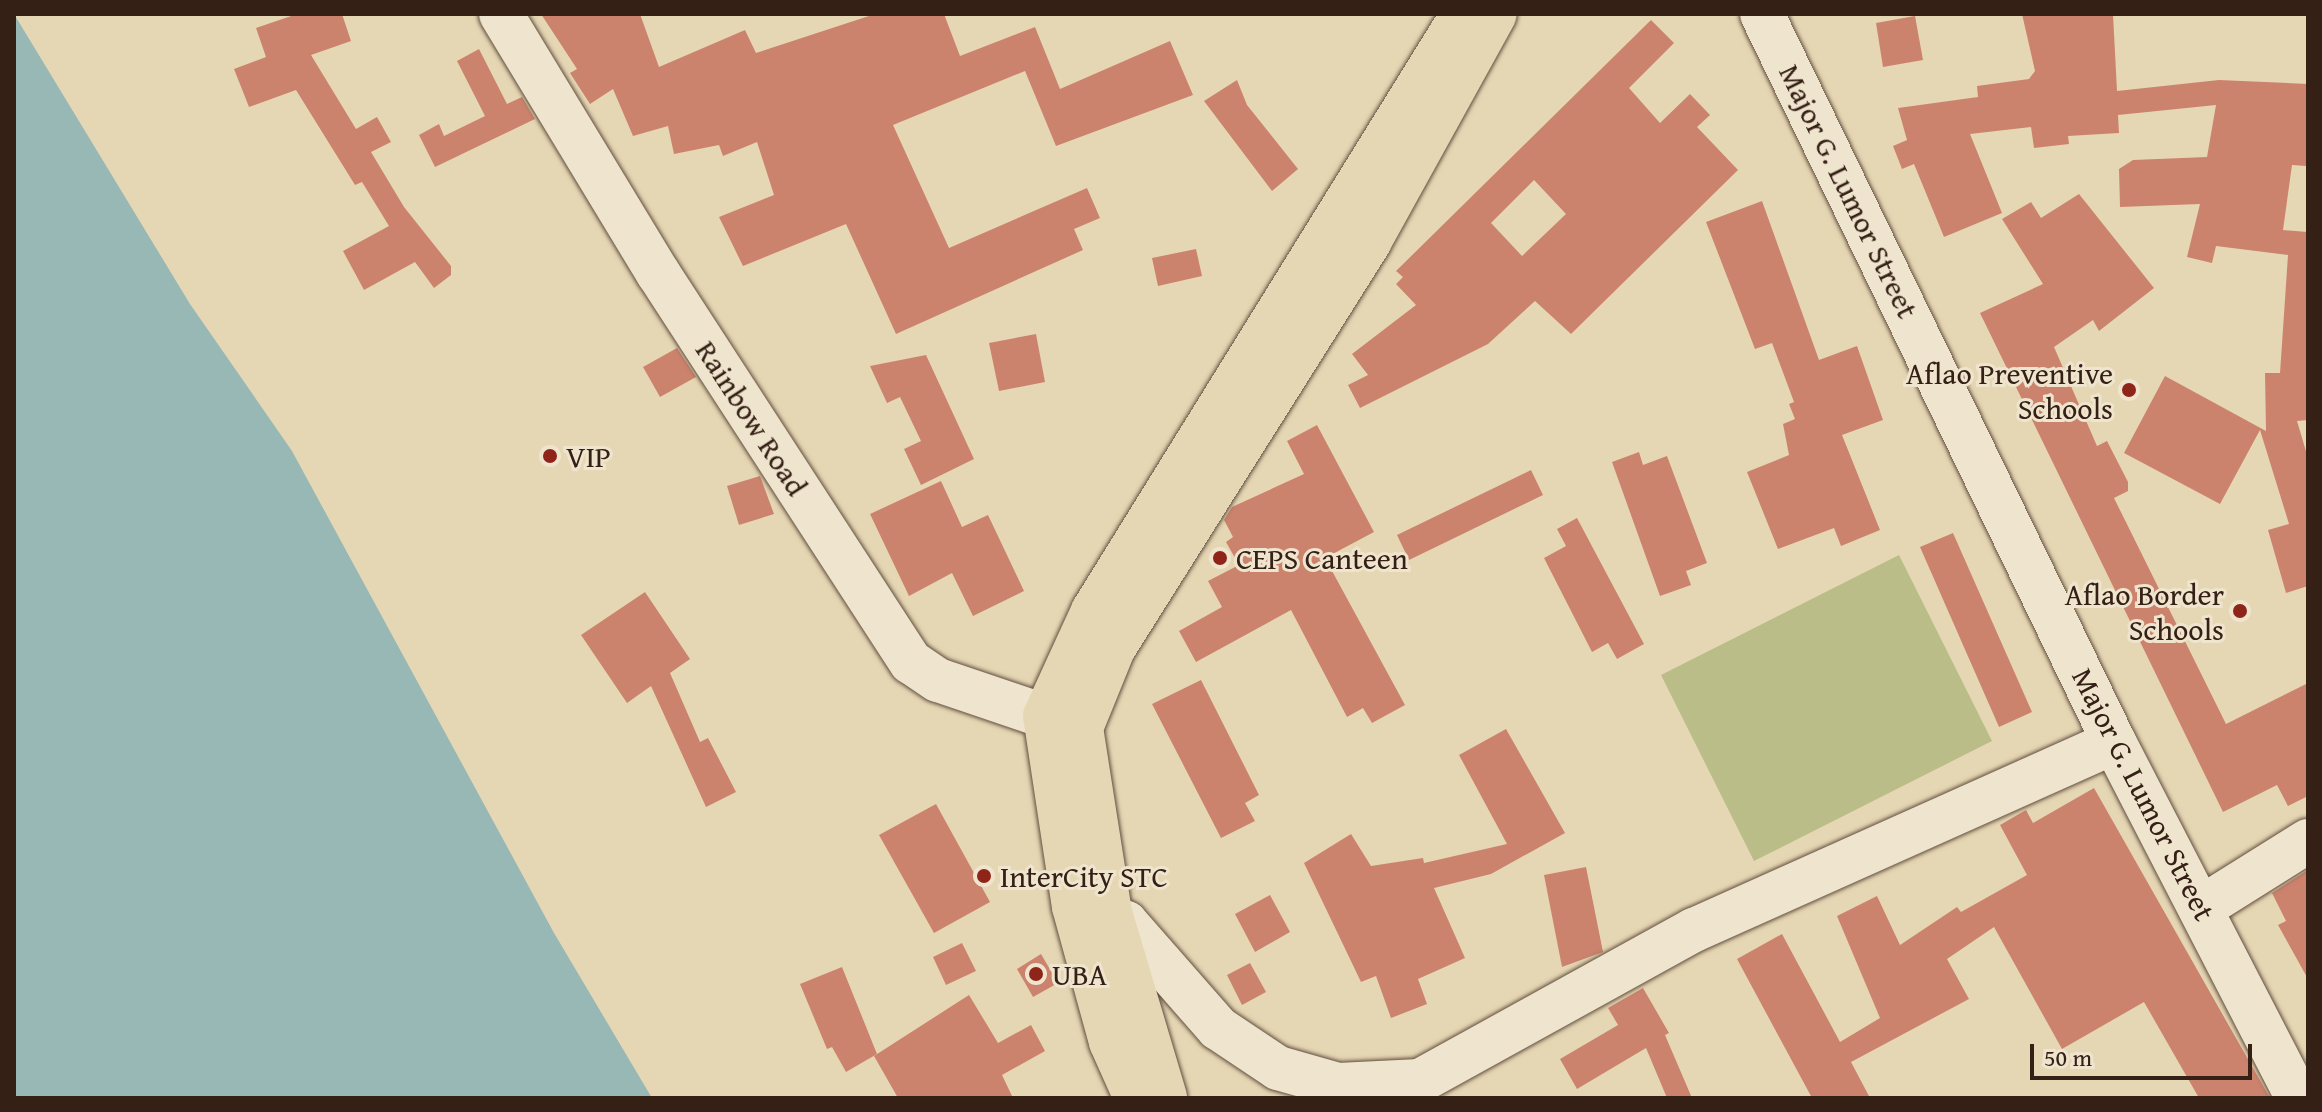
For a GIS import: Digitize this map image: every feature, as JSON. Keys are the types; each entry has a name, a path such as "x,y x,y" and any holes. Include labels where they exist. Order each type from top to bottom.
{"highway":[{"path":"1136,1098 1111,1042 1063,722 1093,611 1463,14"},
{"path":"1063,722 1113,649 1369,242 1495,14"},
{"path":"1092,910 1165,1098"}],"street":[{"name":"Rainbow Road","path":"501,14 658,273 911,662 938,680 1063,722"},
{"name":"Major G. Lumor Street","path":"1762,14 2114,742 2298,1098"},
{"path":"1092,910 1171,970 1218,1028 1278,1068 1338,1085 1420,1081 1694,930 2114,742"},
{"path":"2201,908 2308,841"}],"green space":[{"path":"1899,555 1992,741 1754,861 1661,675"}],"water":[{"path":"14,14 190,304 292,451 554,933 652,1098 14,1098"}],"building":[{"path":"297,14 342,14 351,41 311,55 356,129 377,117 391,142 371,152 404,207 451,266 451,275 434,288 415,262 364,290 343,251 389,226 362,182 355,185 296,90 249,107 234,69 266,57 256,28"},
{"path":"541,14 640,14 659,67 745,30 756,53 875,14 944,14 960,56 1035,27 1060,89 1170,41 1193,95 1056,146 1025,71 893,125 949,248 1087,188 1100,218 1074,229 1083,250 896,334 846,224 743,266 719,217 774,195 757,142 723,156 719,145 674,154 668,126 633,136 613,89 590,104 570,73 577,69"},
{"path":"2022,14 2113,14 2117,91 2219,80 2308,84 2306,166 2292,165 2283,230 2308,232 2308,420 2297,421 2308,458 2308,586 2286,593 2268,530 2289,524 2260,430 2220,504 2124,453 2165,376 2266,431 2265,373 2280,373 2288,255 2216,246 2212,263 2187,257 2200,204 2120,207 2119,169 2133,160 2207,157 2216,105 2118,115 2119,133 2068,136 2069,144 2034,148 2031,127 1970,134 2002,213 1944,237 1914,164 1902,169 1893,146 1907,140 1898,108 1978,97 1977,86 2029,79 2035,71"},
{"path":"1915,16 1923,60 1883,67 1876,23"},
{"path":"1651,20 1674,43 1629,88 1660,123 1690,94 1710,115 1697,127 1738,170 1571,334 1535,301 1488,344 1360,408 1348,385 1368,375 1352,354 1416,305 1396,284 1403,277 1396,271","holes":["1534,180 1566,214 1522,256 1491,223"]},
{"path":"479,49 507,104 522,97 535,119 435,167 419,135 439,124 444,136 485,116 457,61"},
{"path":"1237,80 1247,105 1298,169 1272,191 1204,101"},
{"path":"2079,194 2154,288 2099,331 2093,320 2054,347 2097,446 2107,441 2128,482 2128,491 2114,498 2226,724 2308,683 2308,796 2288,806 2277,785 2223,812 1980,313 2043,284 2002,219 2031,202 2041,218"},
{"path":"1762,201 1819,360 1857,346 1883,420 1842,435 1880,530 1841,546 1834,528 1778,549 1747,472 1789,455 1783,424 1795,419 1789,404 1794,402 1772,343 1755,349 1706,222"},
{"path":"1196,249 1202,276 1158,286 1152,258"},
{"path":"1036,334 1045,382 999,391 989,343"},
{"path":"677,348 696,377 660,397 643,367"},
{"path":"926,355 974,459 921,485 904,449 921,441 900,397 887,403 870,366"},
{"path":"1317,425 1374,532 1325,558 1405,705 1372,723 1363,708 1347,717 1291,610 1196,662 1179,631 1222,607 1208,581 1239,565 1226,542 1233,537 1224,520 1232,507 1304,474 1287,441"},
{"path":"1639,452 1643,465 1667,456 1707,563 1686,571 1691,585 1660,596 1612,462"},
{"path":"1531,470 1543,495 1409,560 1397,535"},
{"path":"760,476 774,514 739,525 727,486"},
{"path":"941,481 962,527 988,515 1024,591 973,616 952,573 909,596 870,514"},
{"path":"1577,518 1644,644 1617,659 1608,643 1592,652 1544,558 1566,546 1557,529"},
{"path":"1953,533 2032,712 1999,727 1920,547"},
{"path":"645,592 690,659 670,673 700,742 708,738 736,792 706,807 651,686 627,703 581,635"},
{"path":"1201,680 1259,795 1245,803 1255,821 1221,838 1152,704"},
{"path":"1506,729 1565,833 1491,874 1434,888 1465,958 1418,979 1427,1004 1391,1018 1376,976 1361,982 1304,863 1351,834 1371,866 1423,858 1424,863 1507,844 1459,755"},
{"path":"2094,788 2270,1098 2199,1098 2144,1002 2062,1049 1994,927 1947,959 1969,999 1851,1062 1870,1098 1812,1098 1737,959 1782,934 1840,1042 1880,1018 1837,916 1877,896 1900,945 1957,907 1961,912 2027,875 2000,825 2026,810 2033,823"},
{"path":"936,804 990,902 934,933 879,835"},
{"path":"1586,867 1603,952 1562,967 1544,875"},
{"path":"2308,870 2308,979 2278,925 2286,921 2272,893"},
{"path":"1270,895 1290,932 1255,952 1235,914"},
{"path":"962,943 976,971 946,985 933,957"},
{"path":"1041,954 1058,983 1033,997 1017,969"},
{"path":"1250,963 1266,992 1242,1005 1227,975"},
{"path":"842,967 877,1054 846,1072 832,1047 827,1049 800,984"},
{"path":"1643,988 1669,1033 1665,1035 1692,1098 1667,1098 1646,1048 1577,1089 1560,1059 1618,1025 1608,1008"},
{"path":"969,995 998,1043 1031,1025 1045,1051 1002,1075 1013,1098 898,1098 874,1056"}],"place":[{"name":"Aflao Preventive Schools","path":"2129,390"},
{"name":"VIP","path":"550,456"},
{"name":"CEPS Canteen","path":"1220,558"},
{"name":"Aflao Border Schools","path":"2240,611"},
{"name":"InterCity STC","path":"984,876"},
{"name":"UBA","path":"1036,974"}]}
